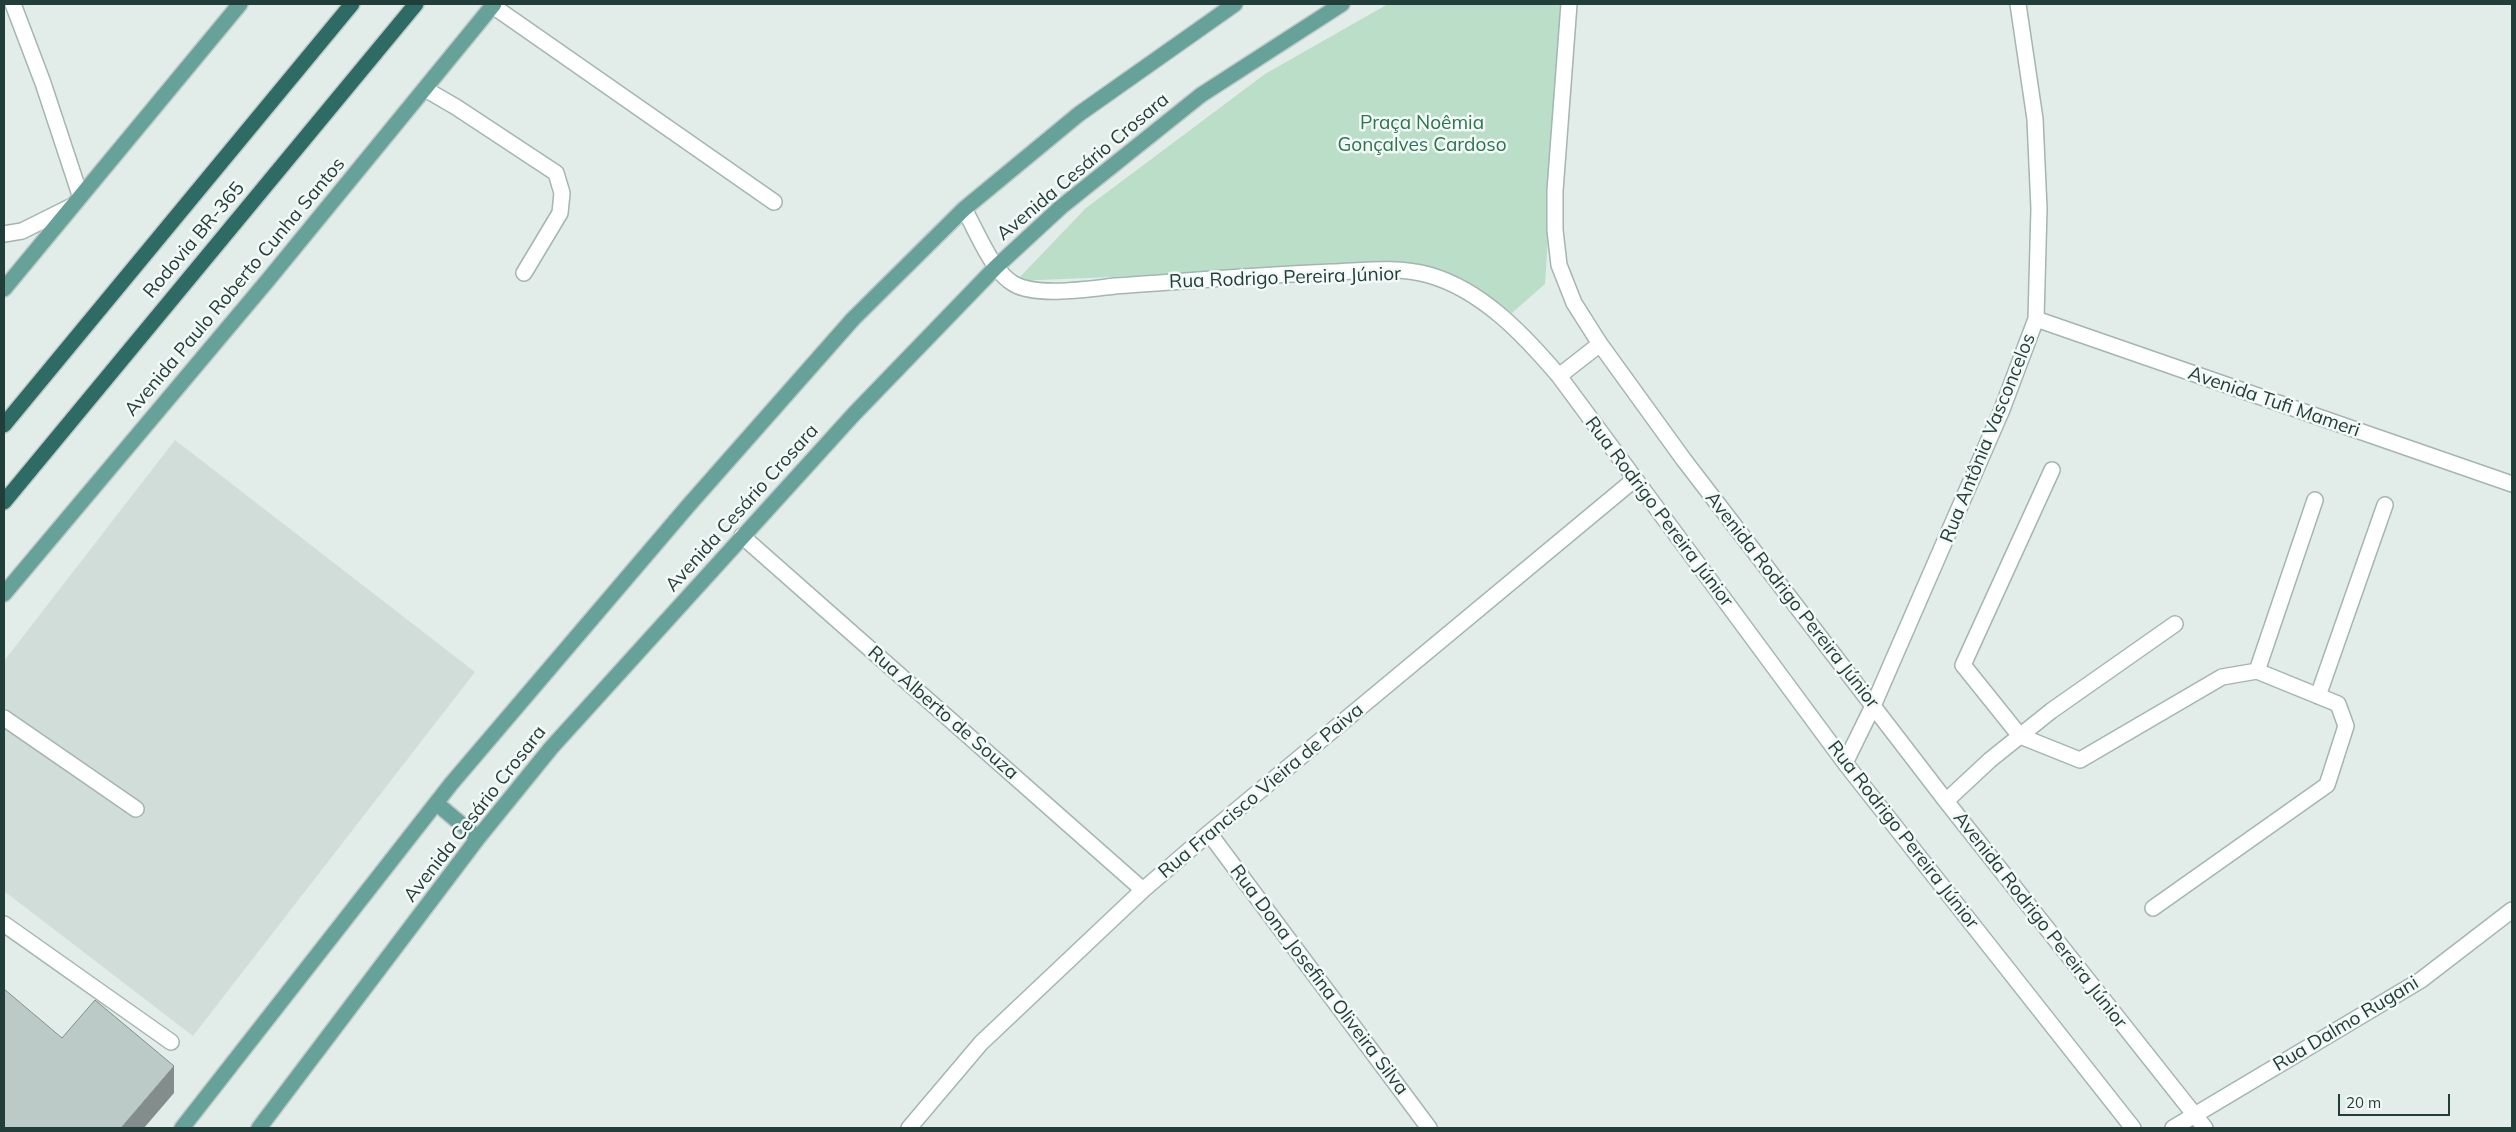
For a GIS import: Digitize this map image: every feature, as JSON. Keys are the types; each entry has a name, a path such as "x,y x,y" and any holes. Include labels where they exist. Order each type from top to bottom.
{"highway":[{"name":"Rodovia BR-365","path":"4,425 352,4"},
{"name":"Rodovia BR-365","path":"4,502 416,4"}],"main road":[{"path":"4,289 240,4"},
{"name":"Avenida Cesário Crosara","path":"182,1128 436,803 688,506 853,319 964,209 1079,114 1235,4"},
{"name":"Avenida Cesário Crosara","path":"259,1128 478,838 551,748 854,414 996,267 1061,207 1201,95 1342,4"},
{"name":"Avenida Paulo Roberto Cunha Santos","path":"4,594 256,295 494,5"},
{"path":"436,803 478,838"}],"street":[{"path":"4,234 22,231 76,201 43,82 13,4"},
{"name":"Avenida Rodrigo Pereira Júnior","path":"1569,4 1555,191 1555,230 1560,265 1574,303 1600,344 1684,460 1946,801 2205,1128"},
{"name":"Rua Antônia Vasconcelos","path":"1846,763 1874,706 2002,412 2036,319 2039,209 2035,119 2018,4"},
{"path":"494,5 774,202"},
{"path":"425,89 456,107 556,173 562,193 560,213 524,273"},
{"name":"Rua Rodrigo Pereira Júnior","path":"964,209 996,267 1011,282 1022,288 1034,290 1088,288 1296,273 1396,270 1429,275 1459,288 1498,313 1529,342 1559,376 1846,763 2133,1128"},
{"name":"Avenida Tufi Mameri","path":"2036,319 2512,484"},
{"path":"1559,376 1600,344"},
{"path":"2052,470 1964,664 2020,736 2080,760 2222,677 2257,671 2338,704 2346,726 2328,786 2153,908"},
{"name":"Rua Francisco Vieira de Paiva","path":"910,1128 981,1044 1144,890 1209,833 1636,479"},
{"path":"2257,671 2314,500"},
{"path":"2318,696 2385,506"},
{"name":"Rua Alberto de Souza","path":"742,536 1144,890"},
{"path":"1946,801 2051,710 2175,624"},
{"path":"4,718 136,809"},
{"name":"Rua Dona Josefina Oliveira Silva","path":"1209,833 1429,1128"},
{"name":"Rua Dalmo Rugani","path":"2174,1128 2421,980 2512,910"},
{"path":"4,924 172,1042"}],"shaded area":[{"path":"175,440 475,672 193,1036 4,891 4,661"}],"green space":[{"name":"Praça Noêmia Gonçalves Cardoso","path":"1388,4 1569,4 1558,84 1545,284 1512,313 1423,264 1016,281 1086,208 1265,74"}],"building":[{"path":"4,989 62,1038 95,1000 174,1066 121,1128 4,1128"}]}
